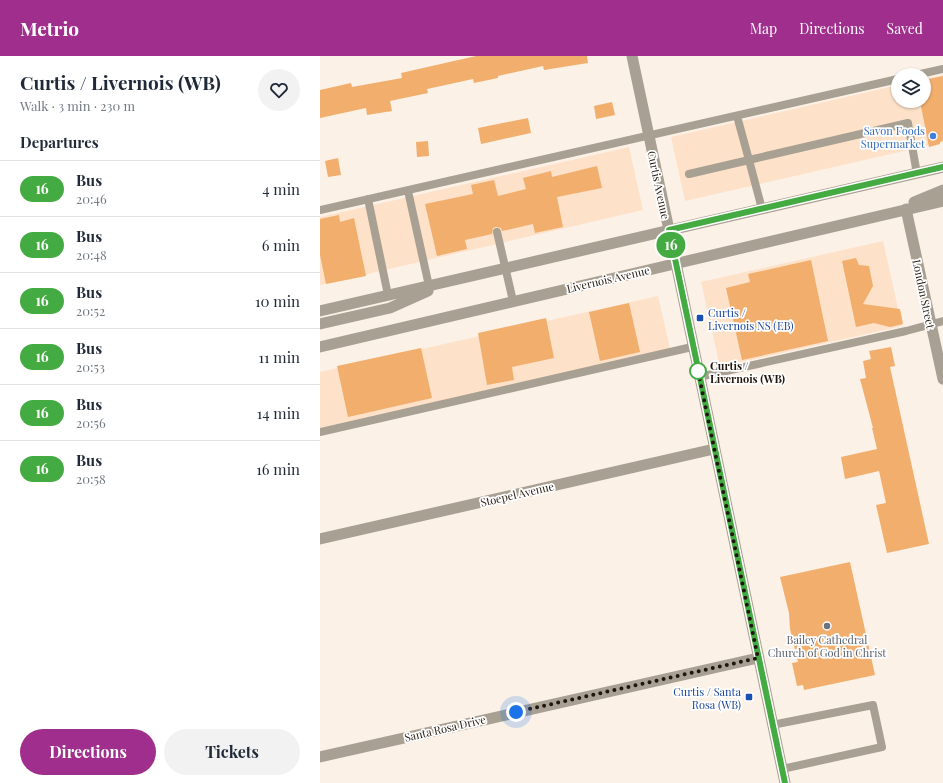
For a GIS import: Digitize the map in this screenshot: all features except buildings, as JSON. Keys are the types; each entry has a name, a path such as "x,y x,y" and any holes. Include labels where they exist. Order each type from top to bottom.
{"street":[{"name":"Curtis Avenue","path":"632,56 784,783"},
{"path":"320,311 943,168"},
{"path":"885,214 943,190"},
{"name":"Livernois Avenue","path":"320,347 943,201"},
{"name":"London Street","path":"906,209 943,379"},
{"path":"320,324 390,308 453,280"},
{"name":"Stoepel Avenue","path":"320,539 714,449"},
{"name":"Santa Rosa Drive","path":"320,757 758,658"}],"lane":[{"path":"931,72 943,69"},
{"path":"320,210 891,81"},
{"path":"737,116 762,209"},
{"path":"689,174 908,123 917,174"},
{"path":"408,190 429,286"},
{"path":"368,200 388,295"},
{"path":"497,232 512,301"},
{"path":"699,377 943,321"},
{"path":"320,432 692,347"},
{"path":"772,725 873,704 882,747 782,769"}],"shaded area":[{"path":"943,75 943,142 685,201 671,137 891,87 891,108 931,108 931,78"},
{"path":"629,147 643,210 320,285 320,217"},
{"path":"883,241 902,326 720,367 701,282"},
{"path":"658,296 670,349 320,428 320,372"}],"bus line":[{"name":"16","path":"785,783 669,230 943,167"}],"place":[{"name":"Savon Foods Supermarket","path":"933,136"},
{"name":"Curtis / Livernois NS (EB)","path":"700,318"},
{"name":"Curtis / Livernois (WB)","path":"698,371"},
{"name":"Bailey Cathedral Church of God in Christ","path":"827,626"},
{"name":"Curtis / Santa Rosa (WB)","path":"749,697"}],"route":[{"path":"516,712 758,658 698,371"}]}
